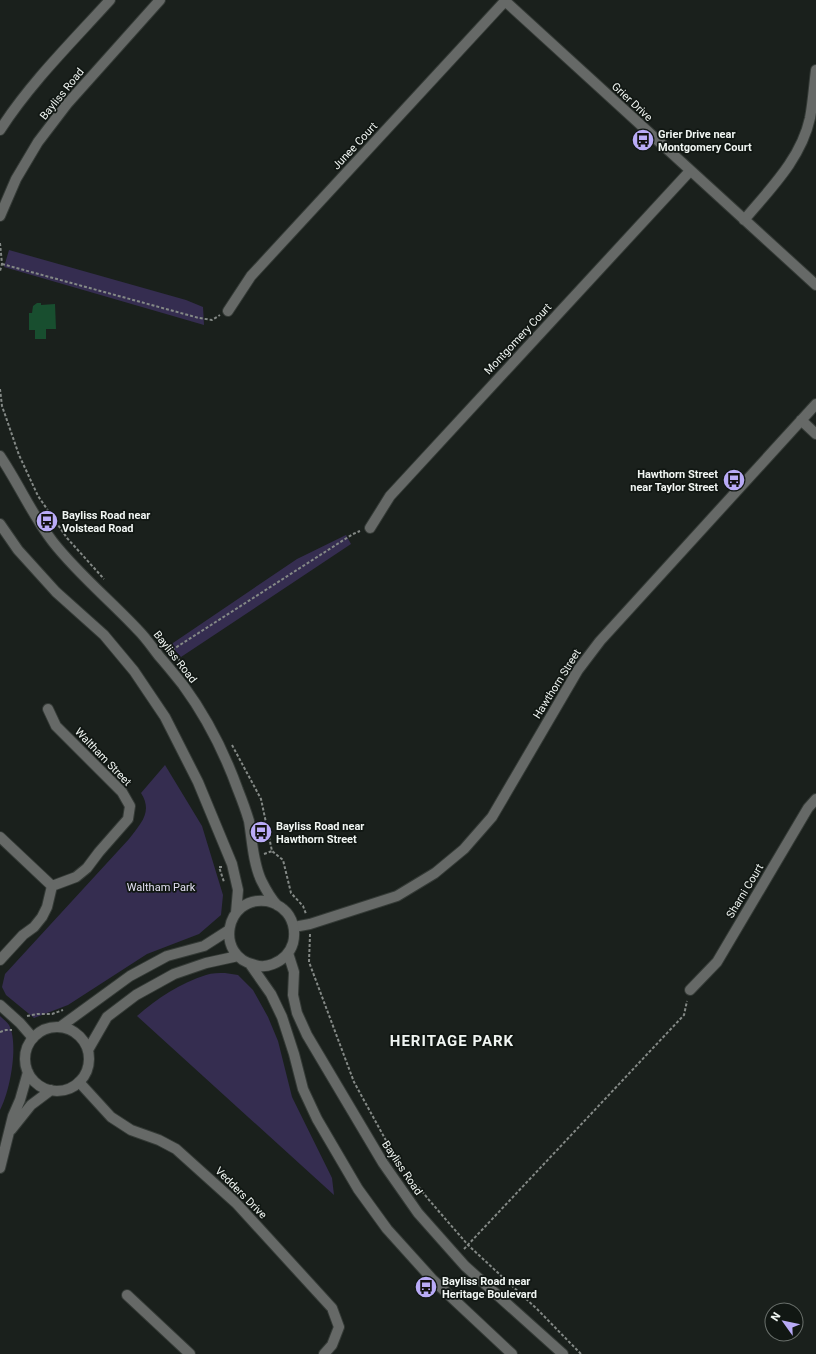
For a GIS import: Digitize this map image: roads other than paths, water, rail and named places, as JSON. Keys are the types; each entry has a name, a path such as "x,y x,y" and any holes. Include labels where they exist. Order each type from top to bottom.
{"street":[{"path":"0,130 13,110 38,79 110,0"},
{"name":"Bayliss Road","path":"0,216 16,179 38,142 63,109 160,0"},
{"name":"Grier Drive","path":"505,1 816,285"},
{"name":"Junee Court","path":"228,311 251,276 505,1"},
{"path":"744,220 787,170 801,144 810,118 816,70"},
{"name":"Montgomery Court","path":"370,528 390,496 690,171"},
{"name":"Hawthorn Street","path":"294,926 310,924 396,896 435,873 464,849 492,817 578,670 600,640 816,404"},
{"path":"801,420 816,434"},
{"name":"Bayliss Road","path":"0,456 24,498 52,541 80,574 139,630 183,685 212,732 233,775 248,818 255,857 261,879 276,904 284,910 294,926"},
{"path":"0,524 18,550 56,592 104,635 134,671 165,717 194,776 232,864 238,890 236,913"},
{"name":"Waltham Street","path":"48,709 56,726 122,792 130,806 128,819 87,868 76,877 52,886"},
{"name":"Sharni Court","path":"690,990 717,962 808,808 816,799"},
{"path":"0,837 52,886 48,896 47,907 42,917 0,960"},
{"path":"276,904 266,901 254,901 244,906 236,913 231,921 229,939 232,948 238,956 250,964 271,994 282,1017 303,1089 314,1113 358,1189 387,1229 433,1280 512,1354"},
{"path":"250,964 260,966 270,965 280,961 288,953 292,945 294,926"},
{"path":"60,1027 130,976 167,956 204,946 229,930"},
{"name":"Bayliss Road","path":"288,953 294,972 293,995 297,1013 307,1035 382,1163 418,1213 456,1256 563,1354"},
{"path":"88,1050 107,1017 136,995 174,974 206,963 238,956"},
{"path":"0,1005 20,1023 33,1038"},
{"path":"60,1027 69,1029 77,1034 84,1041 88,1050 88,1067 85,1075 71,1088 51,1090 41,1087 33,1080 25,1063 25,1054 33,1038 40,1032 50,1028 60,1027"},
{"path":"0,1168 13,1116 24,1089 28,1072"},
{"name":"Vedders Drive","path":"79,1082 112,1117 131,1130 159,1140 176,1149 236,1203 332,1308 339,1327 332,1345 324,1354"},
{"path":"9,1133 31,1105 51,1090"},
{"path":"127,1295 190,1354"}],"place":[{"name":"Grier Drive near Montgomery Court","path":"643,140"},
{"name":"Hawthorn Street near Taylor Street","path":"734,480"},
{"name":"Bayliss Road near Volstead Road","path":"47,521"},
{"name":"Bayliss Road near Hawthorn Street","path":"261,832"},
{"name":"Bayliss Road near Heritage Boulevard","path":"426,1287"}],"district":[{"name":"HERITAGE PARK","path":"452,1041"}],"park label":[{"name":"Waltham Park","path":"161,887"}]}
